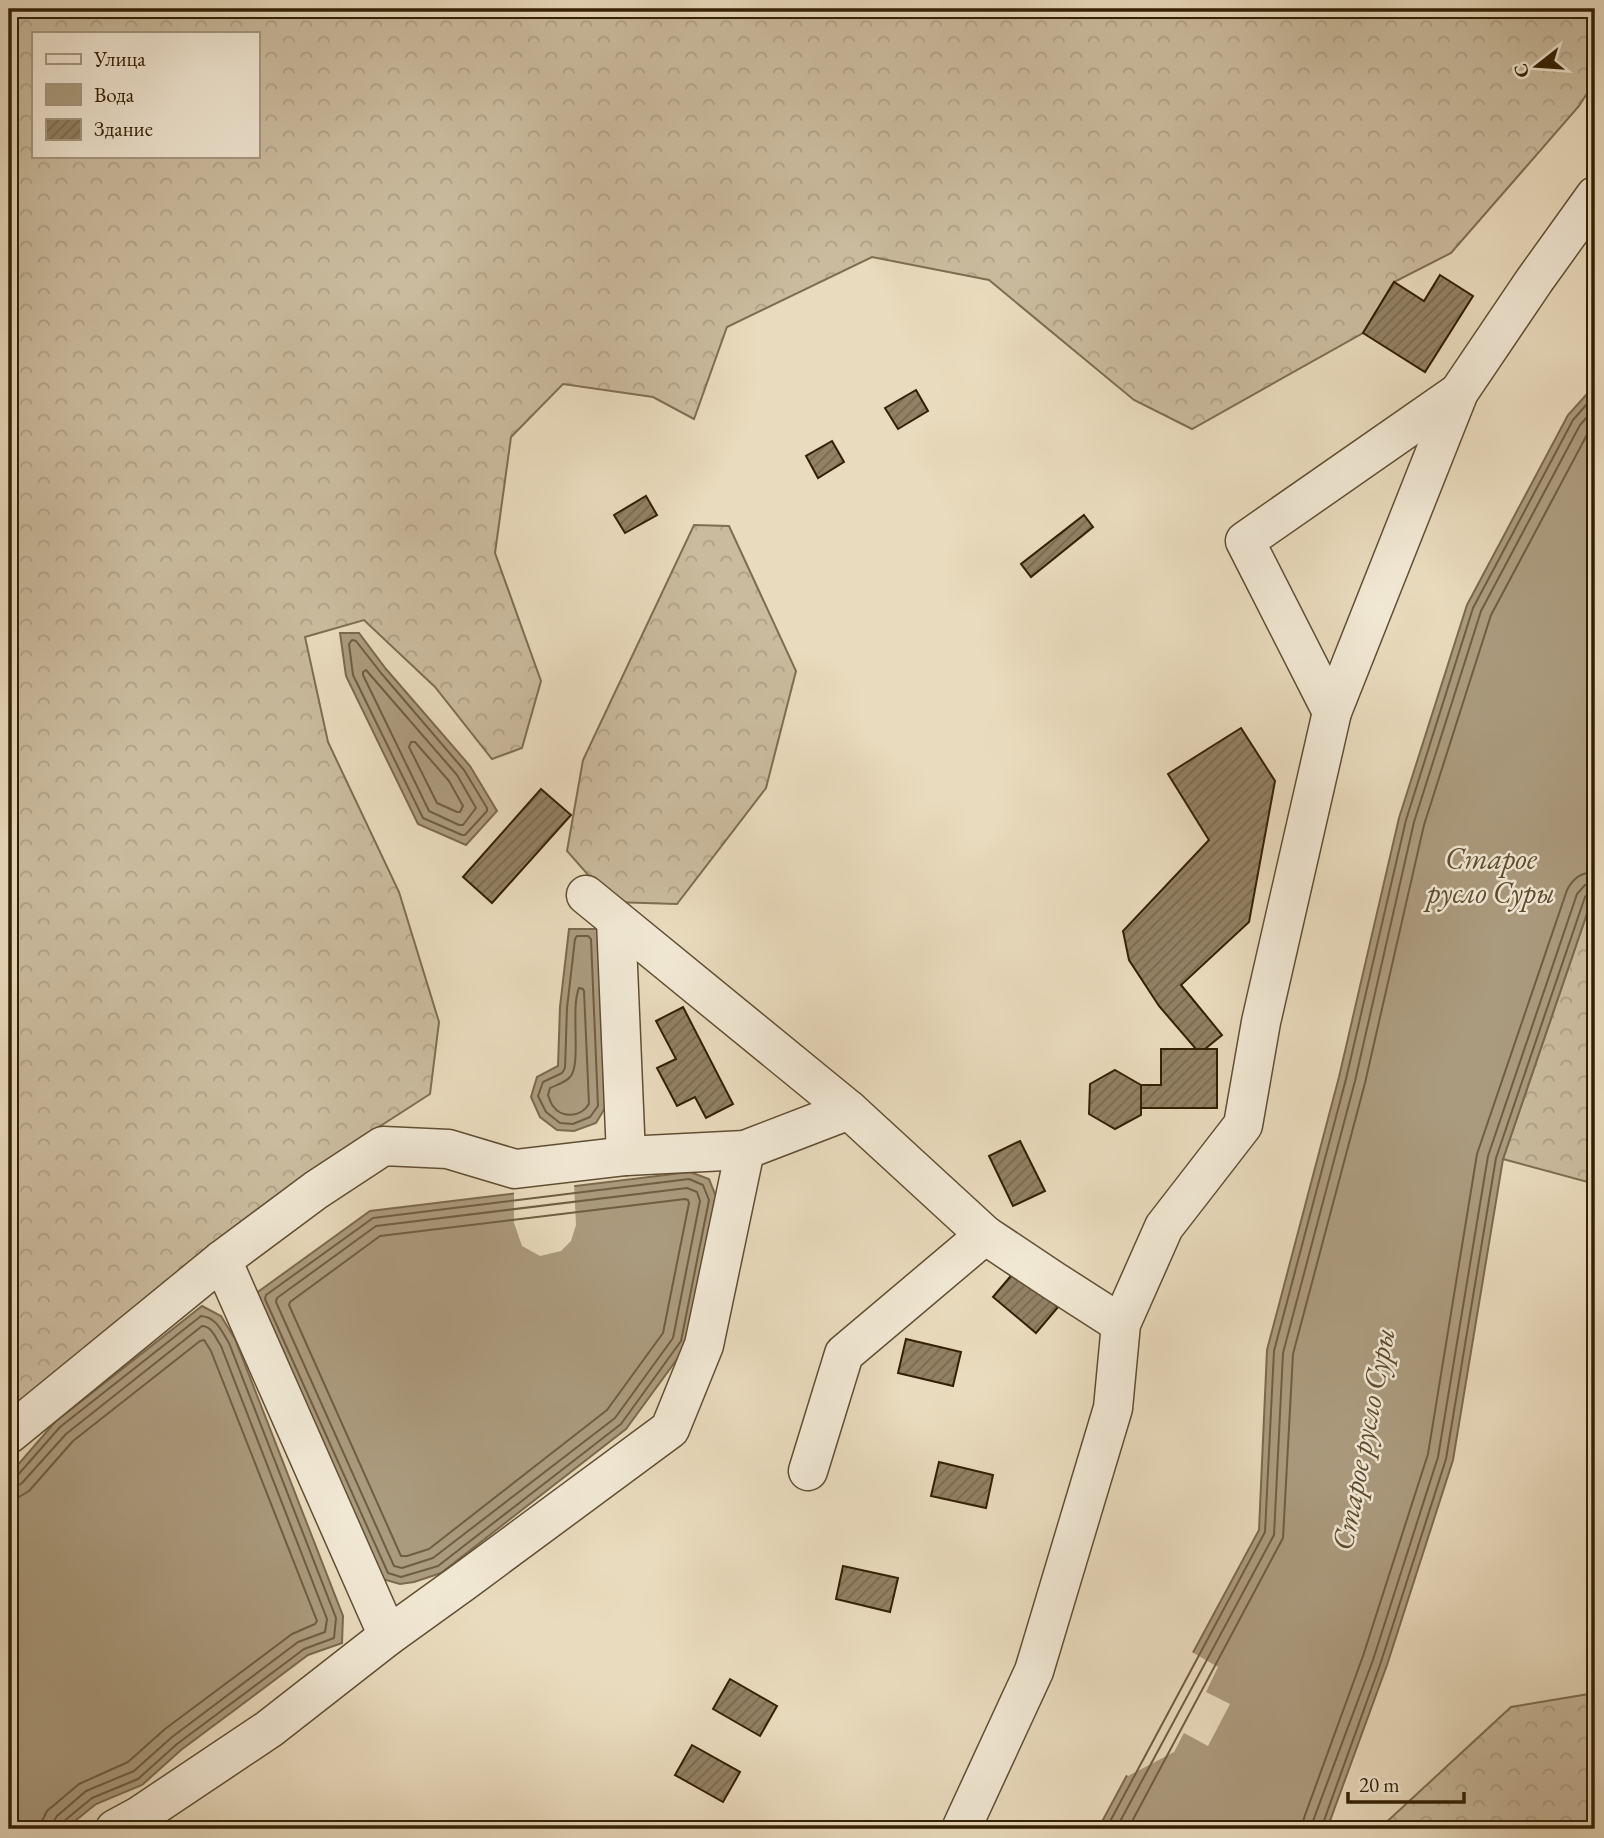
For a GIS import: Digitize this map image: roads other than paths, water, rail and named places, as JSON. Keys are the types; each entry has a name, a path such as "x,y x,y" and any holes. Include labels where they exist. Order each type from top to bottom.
{"lane":[{"path":"961,1829 1034,1671 1113,1408 1121,1324 1164,1227 1242,1125 1261,1022 1332,712 1459,392 1595,196"},
{"path":"1332,712 1245,541 1459,392"},
{"path":"586,895 849,1110 985,1235 1121,1324"},
{"path":"617,920 626,1156"},
{"path":"9,1434 222,1260 316,1190 383,1146 449,1149 515,1169 626,1156 745,1150 849,1110"},
{"path":"115,1829 139,1816 269,1729 388,1636 670,1429 704,1345 745,1150"},
{"path":"808,1471 844,1354 985,1235"},
{"path":"222,1260 388,1636"}],"water":[{"name":"Старое русло Суры","path":"1595,385 1595,890 1503,1159 1453,1460 1387,1665 1327,1829 1098,1829 1259,1530 1267,1350 1339,1077 1399,818 1467,605 1568,415"},
{"path":"340,633 359,633 386,669 470,766 497,811 466,845 418,824 346,676"},
{"path":"569,929 598,929 605,1108 596,1123 574,1131 557,1130 540,1117 531,1097 537,1077 558,1066 560,1007"},
{"path":"690,1172 709,1179 717,1199 688,1344 626,1429 441,1573 400,1584 382,1579 255,1294 370,1211"},
{"path":"202,1306 221,1316 235,1339 343,1616 342,1643 308,1655 181,1750 142,1785 96,1804 65,1829 9,1829 9,1475 55,1422"}]}
